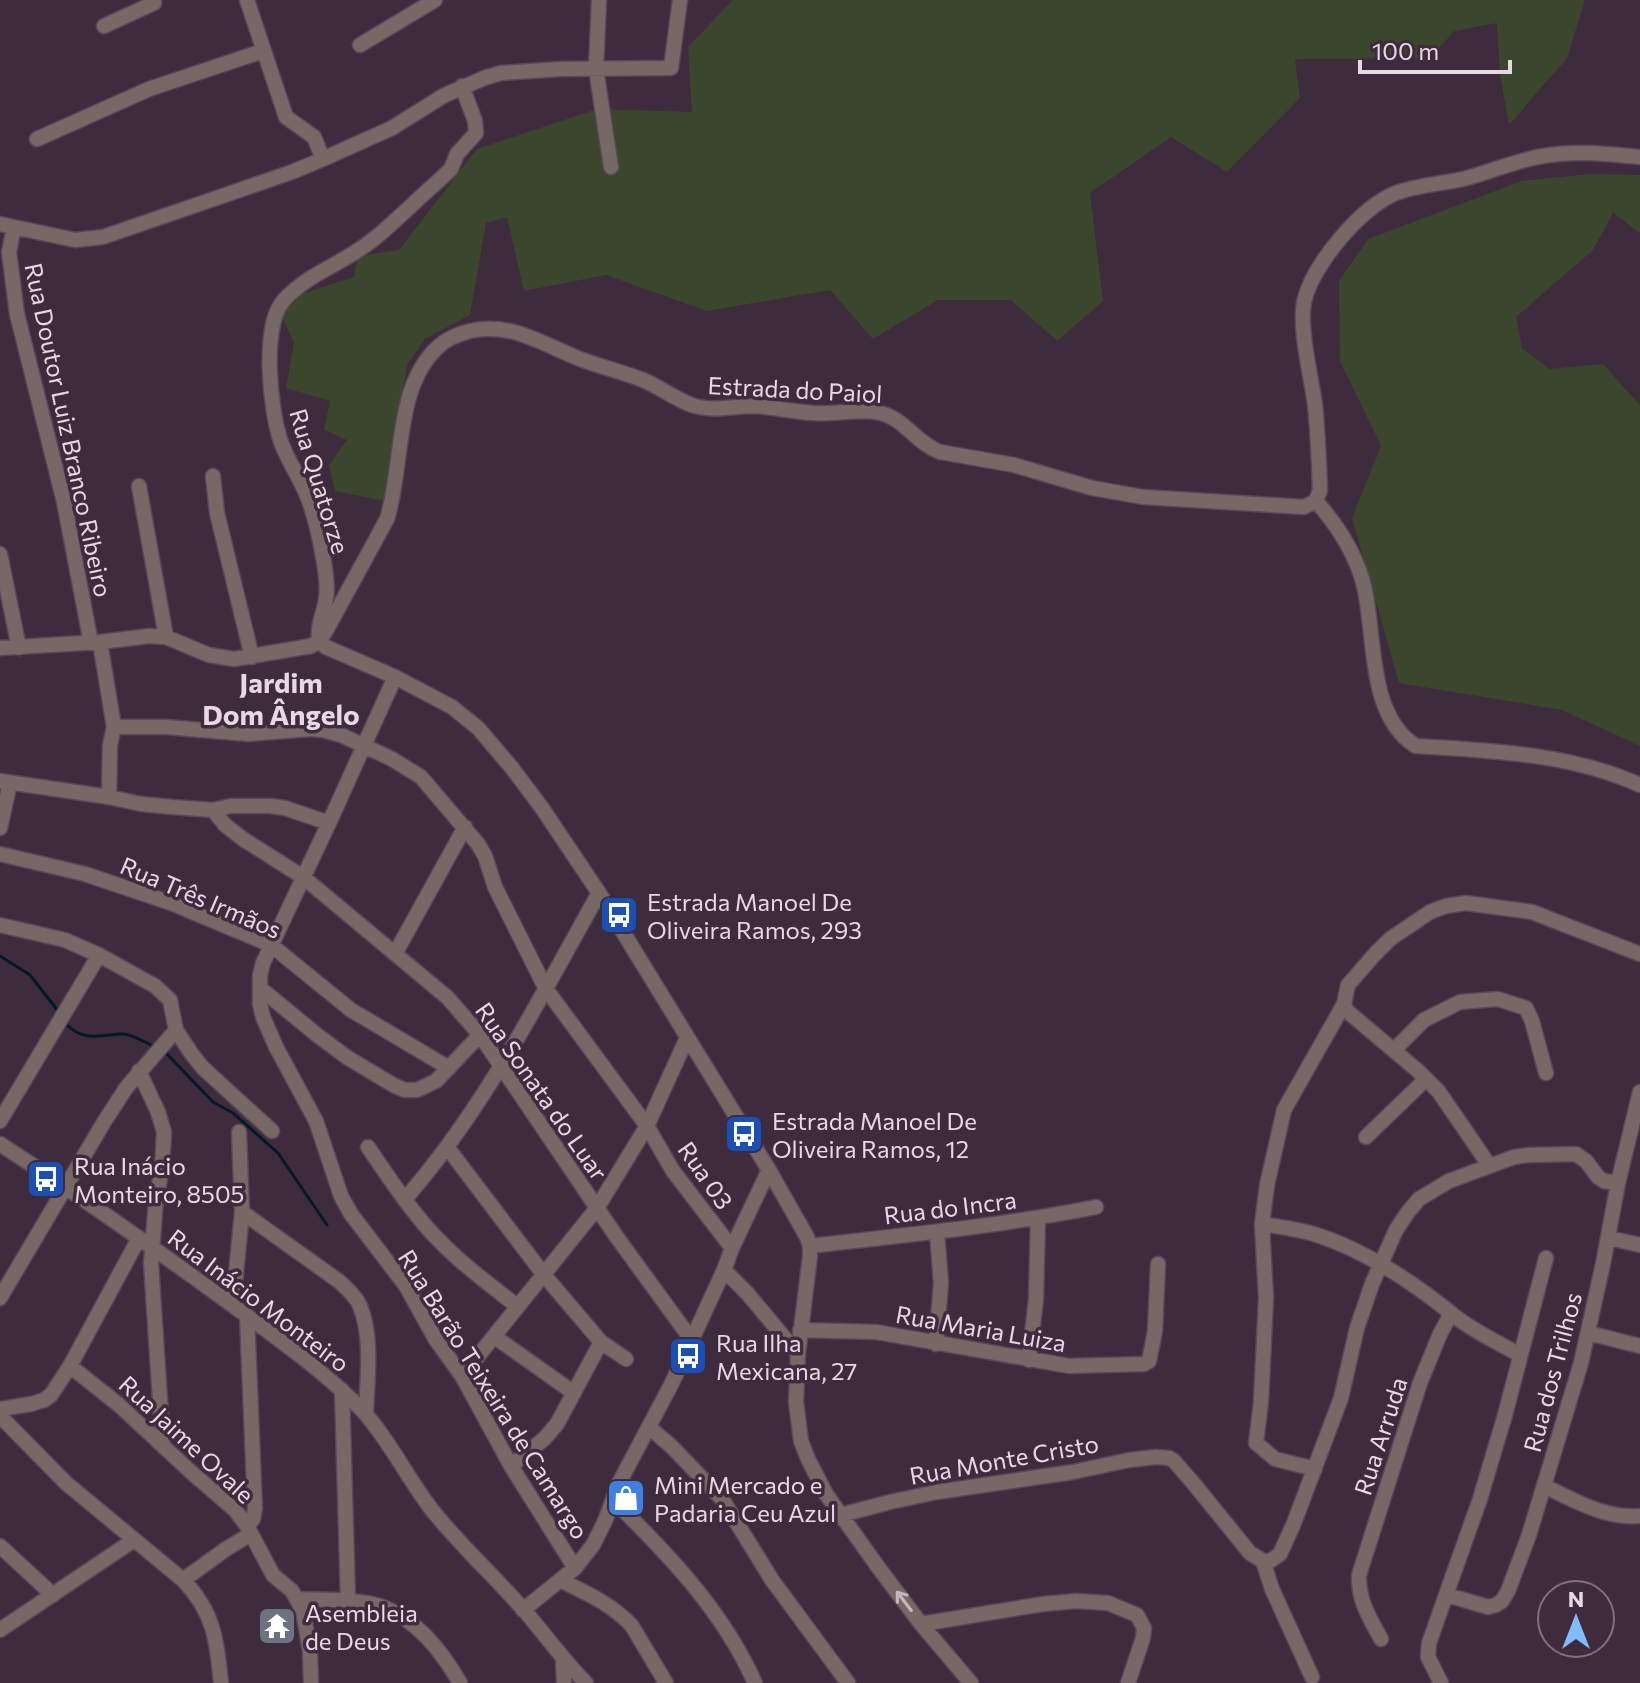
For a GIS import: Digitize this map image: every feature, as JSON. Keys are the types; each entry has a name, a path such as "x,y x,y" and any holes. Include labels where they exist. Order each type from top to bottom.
{"street":[{"path":"247,0 286,117 314,137 323,159"},
{"path":"360,45 435,0"},
{"path":"599,0 596,69 611,167"},
{"path":"7,226 75,240 103,237 292,172 392,128 462,86 501,73 671,68 680,0"},
{"path":"104,26 158,1"},
{"path":"37,139 149,89 263,51"},
{"name":"Rua Quatorze","path":"319,641 318,631 326,599 324,563 307,495 281,441 276,422 271,382 275,314 284,299 311,276 356,252 391,226 451,169 457,154 474,137 476,129 462,86"},
{"path":"1640,157 1570,153 1525,160 1476,176 1393,194 1369,209 1352,225 1320,266 1304,301 1303,323 1315,407 1318,495 1360,573 1367,602 1373,658 1382,693 1389,715 1403,738 1416,746 1535,755 1567,761 1640,785"},
{"name":"Rua Doutor Luiz Branco Ribeiro","path":"7,226 17,314 64,502 114,727 110,745 109,797"},
{"name":"Estrada do Paiol","path":"319,641 387,519 396,487 408,396 416,377 426,359 440,345 456,335 479,329 519,333 579,359 645,381 701,408 755,406 816,414 878,412 892,417 930,449 1014,465 1092,488 1143,497 1288,507 1304,507 1318,495"},
{"path":"213,476 217,513 252,657"},
{"path":"139,486 166,637"},
{"path":"1,561 19,648"},
{"path":"0,648 149,636 166,637 209,655 234,659 311,646 319,641 452,707 478,728 542,808 599,893 802,1226 810,1246 798,1354 796,1402 801,1441 817,1478 841,1515 921,1624 971,1683"},
{"name":"Rua Barão Teixeira de Camargo","path":"395,677 263,963 260,1004 276,1047 316,1121 341,1196 351,1214 406,1286 436,1340 462,1376 511,1466 575,1568"},
{"name":"Rua 03","path":"114,727 166,727 248,734 323,730 363,745 421,777 465,827 485,856 495,887 546,989 647,1126 680,1181 732,1248"},
{"path":"0,828 5,782 141,804 213,810 231,806 270,806 329,823"},
{"name":"Rua Sonata do Luar","path":"213,810 225,825 303,877 448,998 502,1065 597,1208 691,1339"},
{"path":"396,952 465,827"},
{"name":"Rua Três Irmãos","path":"0,854 85,874 171,903 271,945 351,1010 449,1068"},
{"path":"405,1199 447,1147 502,1065 599,893"},
{"path":"1315,1469 1275,1459 1256,1443 1266,1298 1262,1224 1267,1185 1284,1110 1344,1004 1348,985 1390,939 1430,912 1466,903 1532,912 1640,954"},
{"path":"0,925 65,940 155,986 170,1000 176,1030 203,1068 272,1131"},
{"path":"0,1121 99,955"},
{"path":"260,988 338,1051 405,1090 417,1090 436,1081 480,1035"},
{"path":"1394,1050 1424,1020 1460,1002 1498,999 1526,1008 1546,1073"},
{"path":"1344,1004 1347,1011 1439,1092 1489,1165"},
{"path":"0,1298 104,1122 139,1071 176,1030"},
{"path":"462,1376 597,1208 647,1126 687,1038"},
{"path":"0,1409 44,1400 51,1395 145,1242 162,1168 164,1132 139,1071"},
{"path":"1366,1137 1426,1079"},
{"name":"Rua dos Trilhos","path":"1447,1595 1488,1607 1502,1601 1508,1591 1529,1535 1581,1363 1640,1092"},
{"path":"233,1304 242,1212 239,1132"},
{"name":"Rua Inácio Monteiro","path":"0,1144 67,1187 233,1304 302,1355 342,1390 366,1414 435,1514 586,1683"},
{"path":"368,1147 415,1213 447,1248 517,1306"},
{"path":"447,1147 544,1275 601,1342 626,1359"},
{"path":"1312,1677 1272,1589 1263,1561 1275,1558 1284,1547 1341,1398 1357,1328 1396,1230 1419,1199 1449,1181 1489,1165 1528,1155 1570,1153 1581,1156 1598,1177 1618,1183"},
{"path":"523,1610 575,1568 593,1545 619,1483 671,1385 769,1170"},
{"name":"Rua do Incra","path":"810,1246 937,1233 1096,1207"},
{"path":"242,1212 340,1282 360,1306 368,1365 366,1414"},
{"path":"1029,1360 1036,1299 1038,1218"},
{"path":"1262,1224 1315,1234 1381,1264 1432,1296 1451,1314 1520,1355"},
{"path":"936,1344 941,1283 937,1233"},
{"path":"1609,1238 1640,1245"},
{"path":"145,1242 151,1275 163,1445"},
{"path":"1441,1683 1427,1651 1480,1499 1546,1258"},
{"name":"Rua Maria Luiza","path":"800,1330 876,1332 1029,1360 1083,1366 1144,1364 1151,1357 1155,1331 1158,1264"},
{"path":"724,1270 798,1354"},
{"name":"Rua Arruda","path":"1381,1639 1362,1605 1359,1575 1420,1383 1451,1314"},
{"path":"183,1580 249,1530 253,1519 247,1316"},
{"path":"1588,1333 1640,1346"},
{"path":"495,1337 574,1393"},
{"path":"511,1466 552,1431 601,1342"},
{"name":"Rua Jaime Ovale","path":"70,1366 119,1405 235,1510 273,1575 298,1599 307,1625 311,1683"},
{"path":"342,1390 348,1600"},
{"path":"0,1416 66,1483 183,1580 200,1601 214,1630 221,1683"},
{"path":"649,1427 722,1499 772,1580 848,1683"},
{"name":"Rua Monte Cristo","path":"841,1515 937,1492 1163,1457 1174,1461 1250,1553 1263,1561"},
{"path":"1544,1486 1610,1514 1640,1516"},
{"path":"613,1500 675,1562 704,1598 729,1632 755,1683"},
{"path":"0,1630 134,1540"},
{"path":"0,1546 53,1595"},
{"path":"560,1580 607,1604 625,1618 666,1683"},
{"path":"298,1599 348,1600 387,1608 413,1625 443,1657 460,1683"},
{"path":"921,1624 1043,1604 1076,1601 1108,1603 1137,1615 1144,1628 1128,1683"},
{"path":"563,1660 564,1683"}],"green space":[{"path":"733,0 1585,0 1567,58 1509,125 1500,74 1497,23 1454,31 1431,58 1295,59 1300,98 1227,172 1171,137 1090,193 1103,301 1057,341 1011,300 938,300 873,339 830,290 707,311 606,275 524,291 507,217 486,223 470,315 425,339 407,365 385,501 335,491 329,465 347,440 324,430 330,401 286,388 294,343 281,314 302,294 354,277 358,256 399,250 477,149 597,109 692,112 688,47"},
{"path":"1590,174 1640,175 1640,233 1613,213 1593,250 1516,317 1522,348 1549,369 1603,364 1640,405 1640,746 1562,710 1399,683 1352,518 1381,446 1340,361 1339,281 1368,239 1522,181"}],"waterway":[{"path":"0,956 30,975 58,1011"},
{"path":"67,1025 87,1036 127,1034 153,1046"},
{"path":"165,1052 213,1102 233,1113 278,1153 327,1225"}],"place":[{"name":"Estrada Manoel De Oliveira Ramos, 293","path":"619,915"},
{"name":"Estrada Manoel De Oliveira Ramos, 12","path":"744,1134"},
{"name":"Rua Inácio Monteiro, 8505","path":"46,1179"},
{"name":"Rua Ilha Mexicana, 27","path":"688,1356"},
{"name":"Mini Mercado e Padaria Ceu Azul","path":"626,1498"},
{"name":"Asembleia de Deus","path":"277,1626"}],"district":[{"name":"Jardim Dom Ângelo","path":"281,698"}]}
